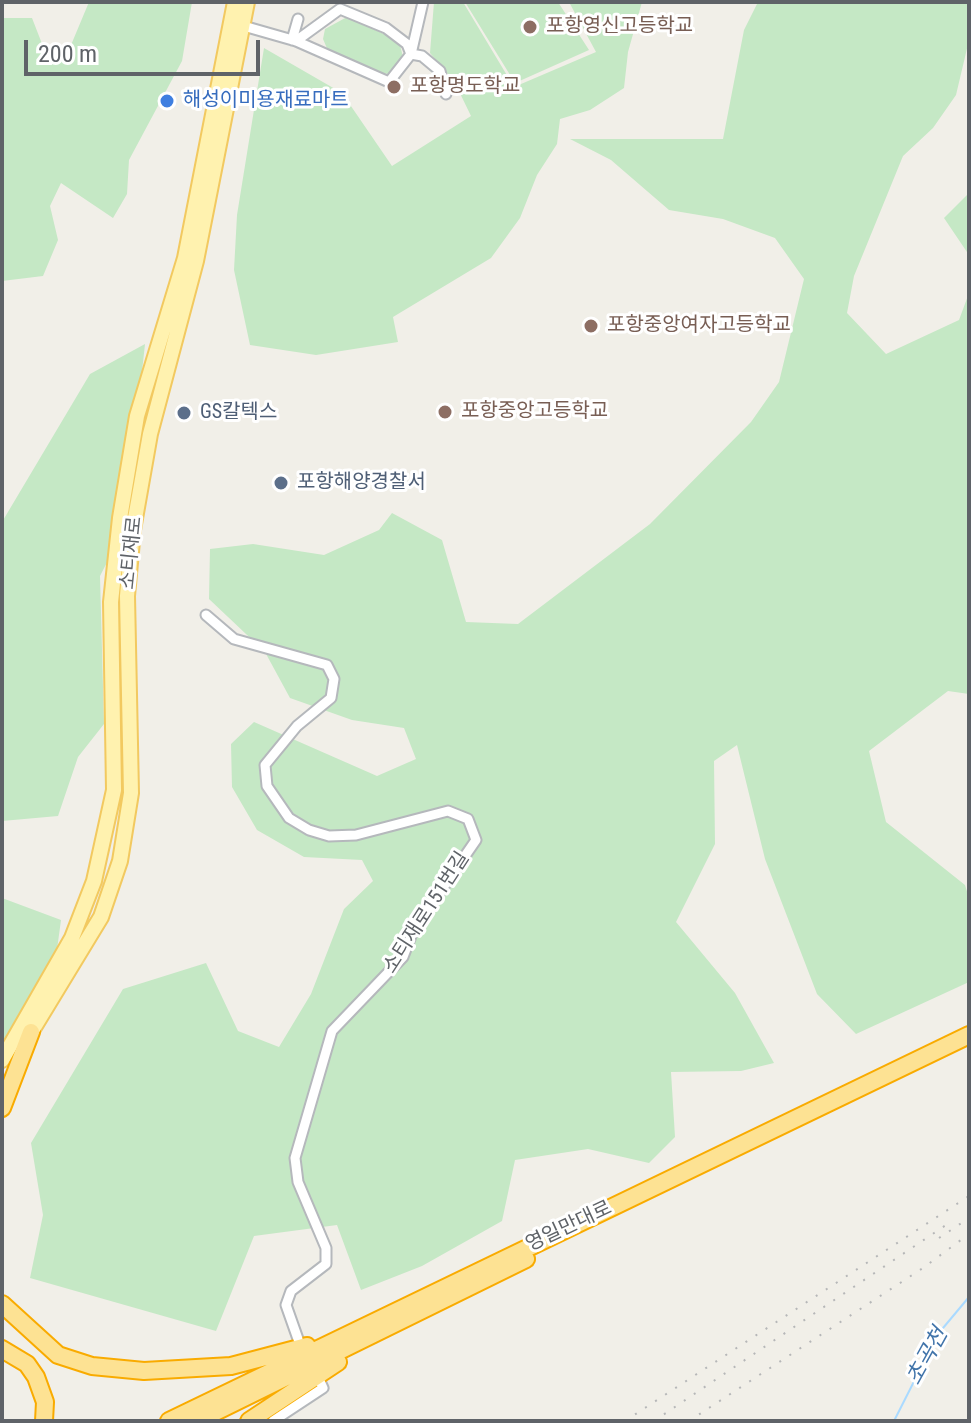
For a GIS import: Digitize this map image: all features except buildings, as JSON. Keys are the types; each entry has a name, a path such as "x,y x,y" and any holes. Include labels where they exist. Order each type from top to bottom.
{"highway":[{"path":"2,1108 31,1032"},
{"name":"영일만대로","path":"169,1421 969,1035"},
{"name":"영일만대로","path":"197,1421 969,1045"},
{"path":"2,1304 58,1355 92,1366 144,1371 231,1366 347,1335"},
{"path":"249,1421 388,1329"},
{"path":"2,1349 27,1364 36,1377 45,1402 44,1421"}],"main road":[{"name":"소티재로","path":"2,1060 72,938 94,881 114,790 111,602 120,518 137,416 185,258 235,2"},
{"name":"소티재로","path":"2,1085 101,917 120,861 131,793 127,596 133,530 150,434 196,261 240,25 247,2"}],"street":[{"path":"294,40 354,2"},
{"path":"240,25 294,40 389,82 411,54 423,2"},
{"path":"340,9 386,28 407,44 411,54"},
{"path":"294,40 298,19"},
{"path":"411,54 422,56 440,71 446,94"},
{"name":"소티재로151번길","path":"206,615 234,639 327,665 334,679 331,698 297,726 265,765 267,786 289,818 309,830 329,836 356,835 448,811 468,819 476,840 413,931 403,957 332,1031 295,1158 298,1182 326,1248 326,1264 291,1291 286,1305 298,1339"},
{"path":"273,1421 323,1388 319,1379"}],"green space":[{"path":"89,2 192,2 182,61 129,160 127,194 113,218 61,183 50,206 58,240 43,276 2,281 2,18 32,18 46,54 66,57"},
{"path":"434,2 463,2 514,87 596,52 569,2 642,2 628,52 624,88 590,110 560,119 557,144 537,175 520,218 491,258 393,317 398,342 316,355 250,345 234,270 237,215 264,48 342,93 392,166 471,116 454,81 430,53"},
{"name":"포항영신고등학교","path":"465,2 558,2 589,50 515,83"},
{"path":"758,2 969,2 969,40 956,95 933,128 903,156 854,276 847,313 886,354 959,320 969,293 969,694 948,691 869,751 886,822 965,885 969,898 969,982 856,1034 817,994 765,859 737,745 714,761 715,844 676,922 735,993 774,1063 741,1071 671,1072 675,1137 649,1163 588,1149 515,1160 502,1221 422,1266 361,1290 337,1225 254,1236 216,1331 30,1278 43,1215 31,1143 123,989 206,963 238,1031 279,1047 311,994 344,909 373,881 362,860 304,857 257,830 232,787 231,744 254,722 377,776 416,759 404,728 352,720 290,698 265,652 209,599 210,549 253,544 324,555 379,530 392,513 442,540 466,622 518,624 650,524 751,422 779,382 804,279 775,238 723,219 669,210 611,160 570,139 723,139 744,30"},
{"path":"347,17 399,41 404,61 390,74 379,73 329,53 323,39 325,29"},
{"path":"969,193 969,255 944,218"},
{"path":"145,344 125,527 100,576 104,724 78,757 58,816 2,821 2,522 90,374"},
{"path":"2,898 61,920 56,957 2,1060"}],"waterway":[{"name":"초곡천","path":"894,1421 938,1334 969,1297"}],"railway":[{"path":"625,1421 969,1196"},
{"path":"939,1238 969,1218"},
{"path":"654,1421 946,1225"},
{"path":"689,1421 923,1268 969,1234"}],"place":[{"name":"포항영신고등학교","path":"530,27"},
{"name":"포항명도학교","path":"394,87"},
{"name":"해성이미용재료마트","path":"167,101"},
{"name":"포항중앙여자고등학교","path":"591,326"},
{"name":"포항중앙고등학교","path":"445,412"},
{"name":"GS칼텍스","path":"184,413"},
{"name":"포항해양경찰서","path":"281,483"}]}
